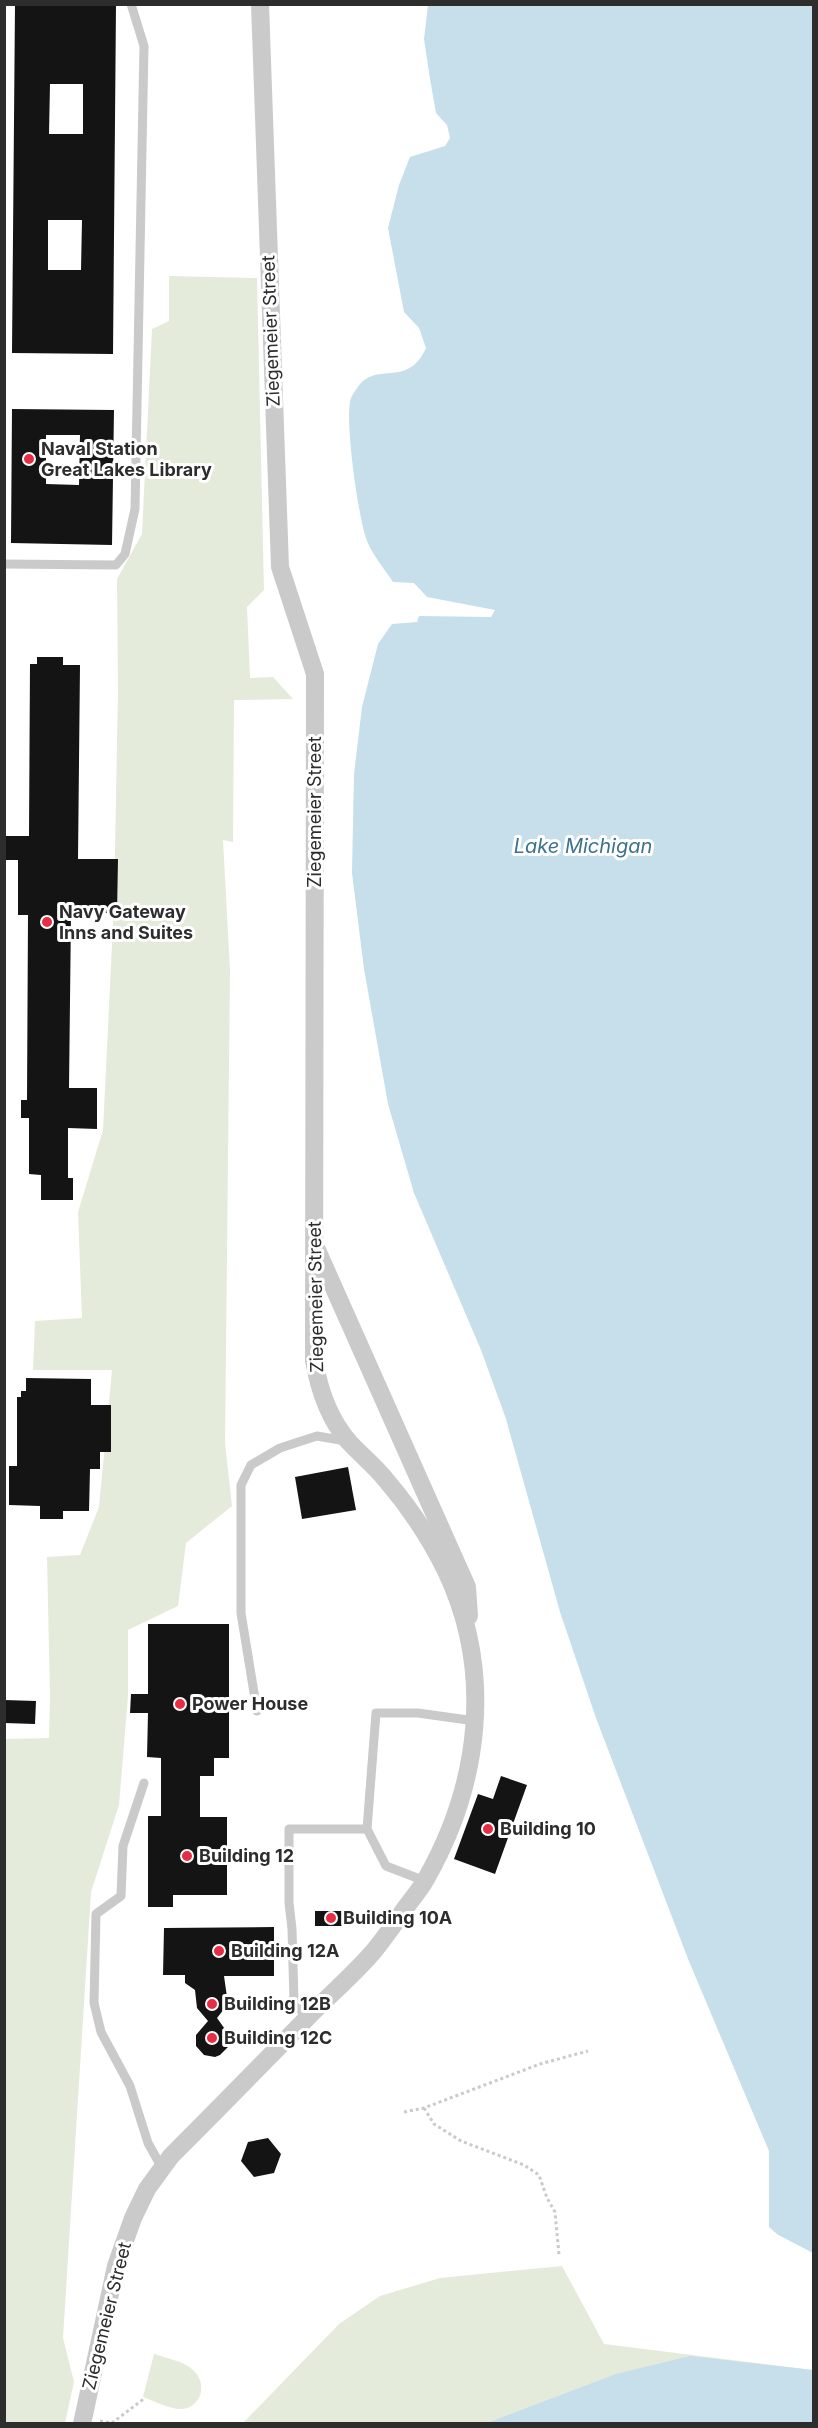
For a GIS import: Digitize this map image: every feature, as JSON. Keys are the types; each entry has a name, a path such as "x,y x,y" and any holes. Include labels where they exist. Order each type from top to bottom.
{"street":[{"name":"Ziegemeier Street","path":"83,2420 116,2266 133,2218 147,2189 171,2156 373,1952 425,1881 442,1848 461,1799 474,1746 474,1676 470,1650 462,1614 447,1574 412,1512 384,1478 348,1441 330,1414 318,1384 314,1360 315,674 280,567 260,4"},
{"path":"314,1243 467,1587 470,1650"}],"lane":[{"path":"4,564 116,566 125,554 135,509 144,46 131,4"},
{"path":"257,1711 241,1613 241,1485 251,1465 280,1448 317,1436 348,1441"},
{"path":"425,1881 386,1866 367,1829 376,1713 418,1713 475,1721"},
{"path":"144,1783 123,1846 121,1896 96,1914 94,2003 101,2032 130,2086 148,2143 162,2168"},
{"path":"307,2018 294,2001 289,1903 289,1829 367,1829"}],"path":[{"path":"404,2112 424,2108 540,2064 588,2051"},
{"path":"424,2108 434,2124 461,2141 524,2165 539,2175 555,2212 560,2255"},
{"path":"83,2420 112,2423 145,2398"}],"green space":[{"path":"169,276 257,278 264,590 247,607 250,678 273,677 293,699 234,700 233,842 223,840 230,970 225,1443 232,1506 186,1543 178,1606 128,1630 128,1696 119,1805 91,1892 63,2338 74,2382 65,2423 5,2424 5,1747 6,1739 49,1738 47,1557 80,1555 99,1507 112,1370 33,1370 35,1321 82,1318 78,1212 103,1130 114,903 118,691 117,579 142,534 152,329 169,321"},
{"path":"562,2266 604,2344 813,2370 813,2423 242,2424 339,2324 380,2296 440,2278"},
{"path":"154,2354 185,2364 197,2375 201,2393 199,2399 190,2407 178,2409 168,2407 143,2397"}],"water":[{"name":"Lake Michigan","path":"428,5 813,5 813,2266 769,2227 769,2151 688,1959 596,1718 560,1612 506,1419 481,1350 414,1193 388,1104 364,969 352,873 354,774 362,707 378,644 392,624 417,622 419,616 491,617 495,610 427,597 414,583 393,582 367,541 353,465 349,409 354,392 369,377 403,371 411,367 419,360 426,348 419,328 404,312 388,228 399,185 410,157 445,146 450,138 447,125 436,113 430,79 424,39"},
{"path":"690,2356 813,2370 813,2423 487,2423 616,2374"}],"pier":[{"path":"767,2229 813,2253 813,2267 804,2262"}],"building":[{"path":"15,4 116,4 113,354 12,353","holes":["50,84 83,84 83,134 49,134","48,220 82,220 81,270 48,270"]},
{"name":"Naval Station Great Lakes Library","path":"12,409 114,410 112,545 11,543","holes":["46,435 80,435 79,485 46,484"]},
{"name":"Navy Gateway Inns and Suites","path":"37,657 63,657 63,665 80,665 78,859 118,859 117,913 71,913 69,1088 97,1088 97,1129 68,1128 68,1178 73,1178 73,1200 41,1200 41,1175 29,1174 29,1118 21,1118 21,1100 27,1100 28,915 18,915 18,860 4,860 4,836 29,836 30,664 37,664"},
{"path":"26,1378 91,1379 91,1405 111,1405 111,1452 100,1452 100,1469 90,1469 89,1511 63,1511 63,1519 40,1519 40,1506 9,1505 9,1466 17,1466 17,1397 21,1397 21,1391 26,1391"},
{"path":"348,1467 356,1510 302,1519 295,1477"},
{"path":"148,1624 229,1624 229,1758 214,1758 214,1776 200,1776 200,1817 227,1817 227,1895 173,1895 173,1907 148,1907 148,1816 161,1816 161,1758 147,1757 148,1713 130,1713 131,1694 148,1694"},
{"path":"4,1700 36,1701 35,1724 4,1723"},
{"name":"Building 10","path":"501,1776 527,1785 495,1874 454,1859 478,1794 493,1799"},
{"name":"Building 10A","path":"315,1911 346,1911 346,1926 315,1926"},
{"name":"Building 12A","path":"274,1927 274,1976 224,1976 228,2004 217,2018 227,2032 228,2047 215,2057 204,2055 196,2046 196,2035 208,2021 197,2008 195,1990 185,1983 185,1975 163,1975 164,1928"},
{"path":"268,2138 281,2154 274,2173 254,2177 241,2161 248,2142"}],"place":[{"name":"Naval Station Great Lakes Library","path":"29,459"},
{"name":"Navy Gateway Inns and Suites","path":"47,922"},
{"name":"Power House","path":"180,1704"},
{"name":"Building 10","path":"488,1829"},
{"name":"Building 12","path":"187,1856"},
{"name":"Building 10A","path":"331,1918"},
{"name":"Building 12A","path":"219,1951"},
{"name":"Building 12B","path":"212,2004"},
{"name":"Building 12C","path":"212,2038"}]}
